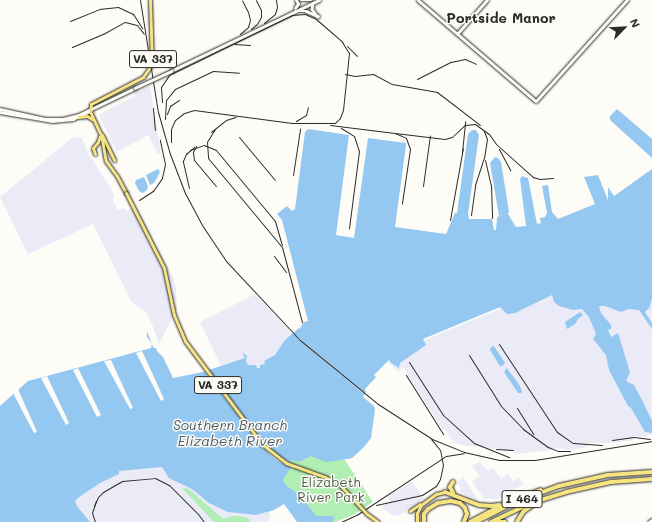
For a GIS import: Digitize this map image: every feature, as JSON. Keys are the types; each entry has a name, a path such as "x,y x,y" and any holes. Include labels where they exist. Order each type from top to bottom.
{"highway":[{"name":"I 464","path":"476,522 527,497 571,483 612,475 652,472"},
{"name":"I 464","path":"491,522 522,506 551,496 601,484 652,479"},
{"path":"453,482 450,486 451,491 479,505 491,506 516,499"},
{"path":"470,522 537,490 571,483"},
{"path":"442,492 468,500"},
{"path":"517,522 525,510 551,496"},
{"path":"424,522 424,514 428,509 438,503 449,501 458,502 464,506 467,514 464,522"},
{"path":"496,522 505,522"}],"main road":[{"name":"VA 337","path":"92,104 140,79 150,68 153,58 150,0"},
{"path":"290,12 297,7 296,0"},
{"path":"301,0 311,0"},
{"path":"304,6 311,0"},
{"path":"418,0 536,102 627,0"},
{"path":"457,34 487,0"},
{"path":"290,12 304,10 318,16 311,7 312,4 317,1"},
{"path":"80,117 96,107 290,12 317,1"},
{"path":"90,111 92,104 96,107"},
{"path":"0,109 56,120 87,116 99,131 114,160 109,155 106,156 105,161"},
{"name":"VA 337","path":"90,111 103,143 105,161 117,176 164,268 174,314 182,335 189,347 262,444 286,463 325,477 339,484 367,514 378,522"},
{"path":"0,112 56,120 90,111"},
{"path":"99,131 100,139 93,148 95,154 94,149 98,146 101,148 103,153"},
{"path":"96,144 103,143"},
{"path":"410,511 442,492"},
{"path":"417,522 419,508 424,503"}],"shaded area":[{"path":"150,86 161,153 158,154 148,135 117,152 100,117 100,114 135,96 134,93"},
{"path":"75,137 82,138 88,153 111,188 114,196 112,199 118,210 124,208 126,211 136,206 173,277 176,288 177,309 159,344 152,324 145,311 135,305 130,299 93,224 28,254 0,197"},
{"path":"652,246 652,435 647,435 646,437 633,436 633,440 613,443 588,443 587,447 570,450 553,448 552,450 515,454 513,451 461,445 453,442 445,429 443,430 403,367 398,372 387,361 401,350"},
{"path":"255,294 294,336 274,366 249,370 221,366 200,322"},
{"path":"155,458 172,478 178,482 270,510 269,522 86,522 71,495 111,462"},
{"path":"479,462 489,471 493,468 501,479 508,474 513,481 518,477 523,484 499,499 484,499 472,481 480,476 472,466"},
{"path":"463,477 478,499 477,500 458,491 461,489 457,482"},
{"path":"412,481 424,499 402,514 394,516 381,507 390,501 387,497"}],"green space":[{"name":"Elizabeth River Park","path":"311,456 344,459 373,502 353,515 335,522 320,522 287,486 283,479 289,461"},
{"path":"182,488 190,490 223,519 232,516 239,516 248,518 251,522 214,522"}],"water":[{"path":"617,109 652,139 652,158 610,120 610,116"},
{"name":"Southern Branch Elizabeth River","path":"308,129 349,135 336,235 354,238 368,138 406,143 395,227 446,234 455,213 457,213 468,134 472,130 476,130 479,135 468,214 469,219 492,219 494,230 496,230 497,218 508,214 516,227 526,226 520,179 522,176 528,178 537,224 541,223 540,218 545,217 547,213 542,186 548,185 552,212 558,219 595,204 584,177 598,175 608,200 608,187 614,196 652,169 652,299 649,308 645,312 652,323 652,329 639,310 629,309 621,312 605,306 599,306 601,313 611,325 611,329 608,330 611,337 618,333 630,372 626,381 634,385 643,402 652,421 652,433 645,432 631,408 628,406 609,370 606,355 593,339 596,334 589,317 582,309 573,310 559,306 554,302 552,295 515,313 507,314 500,307 423,339 426,345 400,363 399,368 390,362 390,359 374,375 376,377 365,389 366,392 363,397 374,406 375,410 371,438 364,447 352,458 342,460 326,462 311,456 299,462 292,460 290,462 291,467 283,480 287,486 300,495 316,516 331,516 335,518 332,522 297,522 284,504 274,510 256,515 228,512 209,503 192,489 169,478 162,467 119,471 119,474 100,483 79,497 75,501 77,506 90,522 0,522 0,406 28,381 151,348 152,344 163,357 173,378 203,372 245,358 242,352 247,356 246,361 248,365 256,365 257,368 260,368 260,365 265,364 264,361 275,355 285,340 299,328 301,329 300,328 304,322 308,321 282,220 277,214 287,206 292,211 295,209 305,132"},
{"path":"495,157 501,162 509,212 508,214 499,216 490,163"},
{"path":"158,169 160,172 158,176 154,183 150,185 146,175"},
{"path":"144,177 148,186 147,190 143,193 139,191 135,183 136,180"},
{"path":"580,312 583,315 575,324 567,329 565,322"},
{"path":"147,331 152,344 147,337"},
{"path":"494,346 505,363 502,366 500,366 490,350 491,347"},
{"path":"507,368 520,386 522,391 521,393 518,393 504,372"}],"pier":[{"path":"293,333 362,391 365,395 303,343"},
{"path":"142,351 164,399 161,401 136,353"},
{"path":"111,360 133,408 130,409 104,361"},
{"path":"78,368 101,415 97,417 73,370"},
{"path":"207,369 266,445 279,456 293,464 293,469 276,460 263,448 203,370"},
{"path":"47,376 69,423 66,425 41,378"},
{"path":"18,389 37,432 34,433 13,393"}],"railway":[{"path":"140,0 158,112 170,154 185,193 202,225 226,261 300,340 378,404 432,439 464,452 499,460 535,460 652,441"},
{"path":"240,34 248,27 250,20 242,0"},
{"path":"251,29 257,24 261,17 261,10 256,0"},
{"path":"264,23 275,14 277,7 276,0"},
{"path":"70,21 99,9 118,7 133,14 142,28"},
{"path":"162,102 161,87 169,75 292,15 305,14 316,19 342,42 349,53 343,110 340,118 335,123 292,123 194,110 184,113 175,120 171,129 171,142"},
{"path":"72,47 103,34 125,22 137,25 144,34"},
{"path":"234,44 250,45"},
{"path":"347,46 357,56"},
{"path":"417,79 451,62 465,59 476,64"},
{"path":"165,119 166,100 175,89 213,71 239,73"},
{"path":"345,74 355,76 373,74 392,84 437,92 480,125"},
{"path":"167,114 170,106 179,100"},
{"path":"296,121 306,115 308,107"},
{"path":"153,108 155,130"},
{"path":"211,132 226,120 236,117"},
{"path":"462,152 465,121"},
{"path":"395,133 445,139 452,137 465,125 475,124 489,134 496,144 533,177 540,179 553,178"},
{"path":"330,125 395,133 406,138 410,149 402,203"},
{"path":"341,128 354,136 359,151 349,228"},
{"path":"215,129 207,142 208,158 282,247 302,322"},
{"path":"293,175 300,129"},
{"path":"471,215 475,185 484,158 487,139 484,131"},
{"path":"423,186 430,135"},
{"path":"239,137 275,180"},
{"path":"139,200 153,191 162,178 165,164 160,140"},
{"path":"190,150 204,145 216,150 275,221 282,245"},
{"path":"196,146 193,152 194,160 216,186"},
{"path":"189,188 183,161 186,154 194,147"},
{"path":"450,220 463,148"},
{"path":"499,149 510,170"},
{"path":"485,160 491,185 492,218"},
{"path":"274,256 286,272"},
{"path":"499,344 557,432 573,443 602,445"},
{"path":"469,355 501,406 523,429 548,447 558,451 570,451"},
{"path":"409,362 443,415 474,443 509,457"},
{"path":"406,375 443,434"},
{"path":"517,408 533,434"},
{"path":"612,440 634,437 650,439"},
{"path":"376,505 422,495 436,486 440,479 443,465 440,450 431,439"},
{"path":"496,449 513,450"},
{"path":"341,522 358,514 446,456 464,453"},
{"path":"94,506 98,497 103,492 122,481 155,478 169,485 204,522"},
{"path":"95,522 92,513 96,501"}],"district":[{"name":"Portside Manor","path":"501,18"}]}
